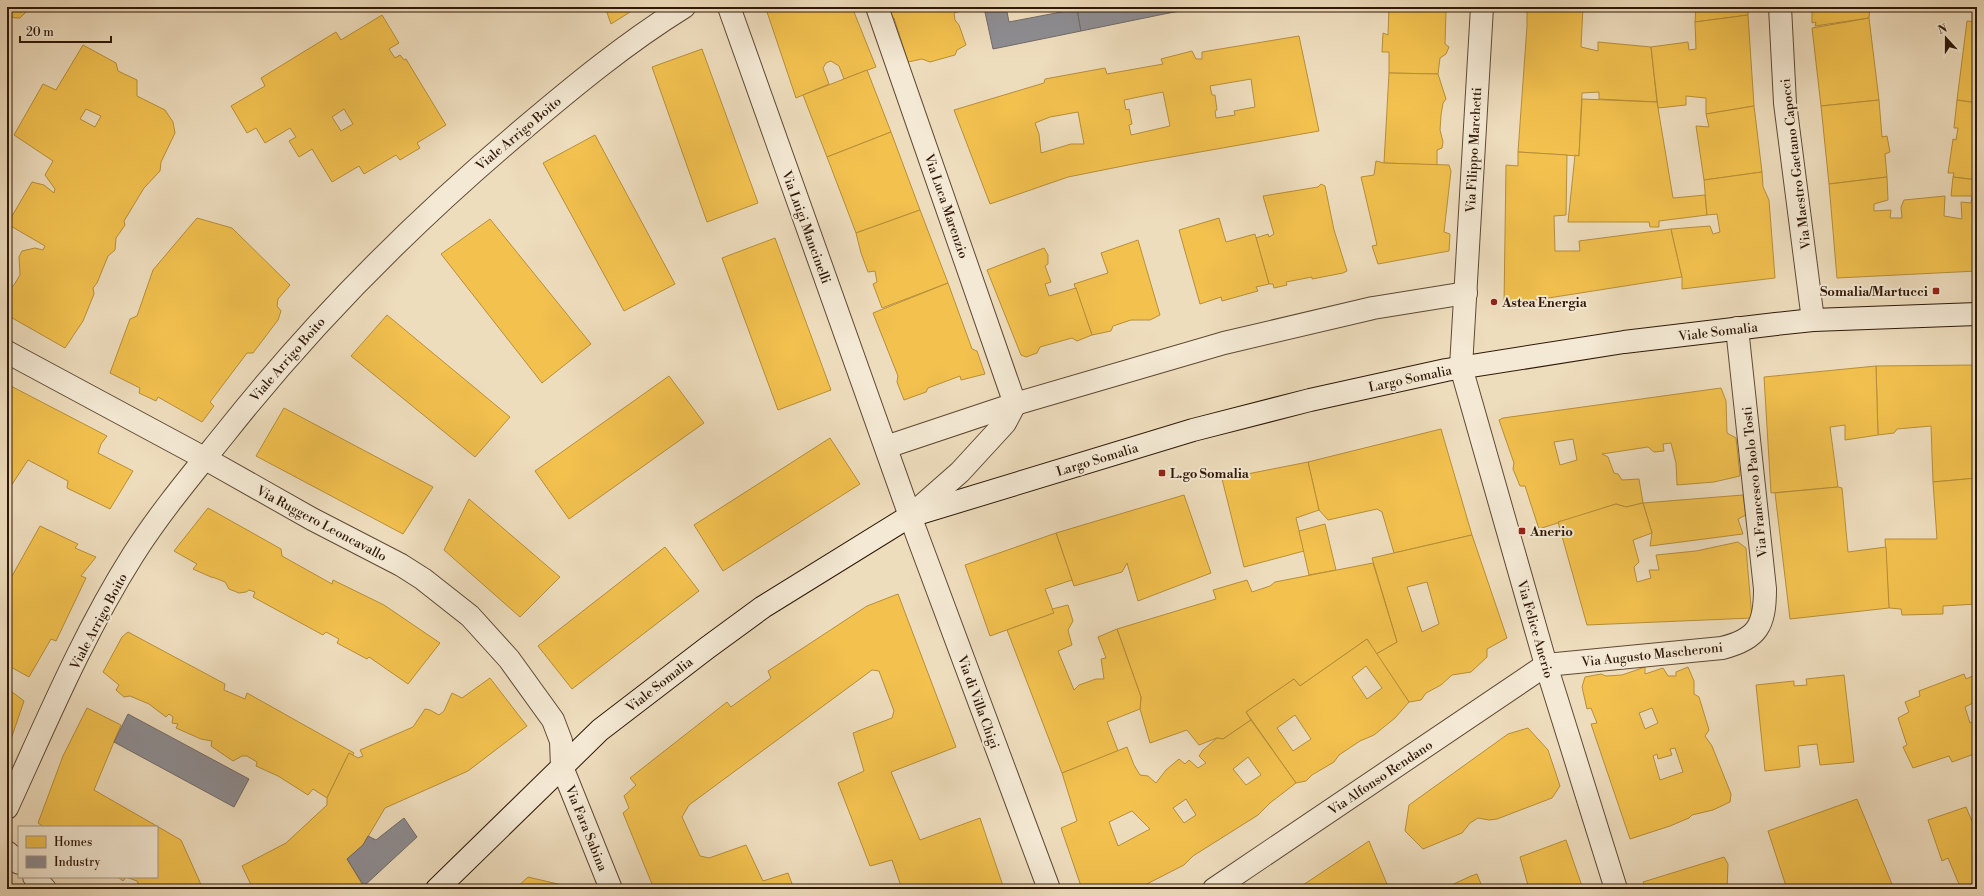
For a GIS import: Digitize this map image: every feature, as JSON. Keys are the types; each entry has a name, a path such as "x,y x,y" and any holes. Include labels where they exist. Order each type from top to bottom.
{"street":[{"name":"Viale Arrigo Boito","path":"7,808 78,656 117,582 156,520 264,384 321,320 414,226 484,161 574,85 636,38 684,7"},
{"name":"Via Luigi Mancinelli","path":"729,7 886,447"},
{"name":"Via Luca Marenzio","path":"877,7 1015,404"},
{"name":"Via Filippo Marchetti","path":"1466,293 1482,7"},
{"name":"Via Maestro Gaetano Capocci","path":"1780,7 1786,103 1813,320"},
{"path":"1015,404 1005,423 960,472 910,516 886,447 1015,404 1253,336 1373,308 1466,293"},
{"name":"Largo Somalia","path":"910,516 1193,430 1366,387 1461,367 1466,293"},
{"name":"Viale Somalia","path":"1461,367 1601,345 1813,320 1977,314"},
{"name":"Via Francesco Paolo Tosti","path":"1737,328 1765,589 1763,618 1760,627 1754,634"},
{"name":"Via Ruggero Leoncavallo","path":"7,352 204,458 305,515 401,565 423,579 470,616 509,659 553,720 561,741 562,767"},
{"name":"Via Felice Anerio","path":"1461,367 1546,665 1616,889"},
{"name":"Viale Somalia","path":"437,889 600,730 706,648 793,587 910,516"},
{"name":"Via di Villa Chigi","path":"910,516 1049,889"},
{"name":"Via Augusto Mascheroni","path":"1546,665 1712,650 1730,646 1747,639 1754,634"},
{"name":"Via Alfonso Rendano","path":"1214,889 1546,665"},
{"name":"Via Fara Sabina","path":"562,767 611,889"},
{"path":"7,852 18,861"},
{"path":"35,878 45,889"}],"building: Homes":[{"path":"7,7 35,7 28,10 20,18 15,18 7,15"},
{"path":"605,7 638,7 611,24"},
{"path":"770,7 852,7 876,67 844,79 839,66 831,61 826,63 823,68 829,84 796,98 766,9"},
{"path":"886,7 974,7 954,13 955,20 959,25 966,45 957,50 955,55 930,62 922,59 908,62 894,18 890,16"},
{"path":"1389,7 1450,7 1446,11 1445,44 1449,47 1446,54 1440,58 1438,74 1389,73 1389,52 1382,52 1383,33 1388,35"},
{"path":"1527,7 1583,7 1581,47 1598,51 1598,42 1651,47 1657,102 1599,99 1599,92 1582,93 1579,156 1518,152"},
{"path":"1696,7 1748,7 1748,15 1695,22"},
{"path":"1812,7 1870,7 1869,18 1815,26 1816,22 1812,23"},
{"path":"382,15 399,43 389,49 395,58 400,55 404,60 406,59 446,125 417,143 420,148 400,160 396,155 364,174 359,166 332,182 312,149 299,157 289,141 296,137 290,128 265,143 256,128 247,133 231,106 265,86 261,78 336,32 341,40","holes":["344,109 353,124 341,131 332,117"]},
{"path":"1748,15 1754,106 1706,114 1706,98 1686,96 1686,105 1658,108 1651,47 1688,42 1689,50 1696,49 1695,22"},
{"path":"1869,18 1879,100 1821,106 1812,28"},
{"path":"1967,21 1977,22 1977,103 1957,100"},
{"path":"1299,36 1319,131 1143,162 1068,177 990,204 954,110 1044,83 1045,79 1105,68 1107,74 1163,64 1161,59 1192,51 1196,59 1202,59 1202,52","holes":["1251,79 1255,107 1234,111 1235,115 1216,118 1215,111 1217,110 1215,95 1212,95 1210,86","1163,92 1170,126 1131,135 1129,125 1132,124 1129,109 1126,110 1124,100","1078,112 1084,144 1071,144 1041,153 1039,134 1035,123 1050,117"]},
{"path":"83,45 116,63 118,71 137,80 137,96 165,110 173,122 175,133 161,162 160,171 144,188 124,221 125,225 116,238 115,250 108,256 97,283 93,288 94,294 83,321 65,348 7,315 7,294 20,275 19,257 22,251 35,248 43,250 45,246 9,225 12,216 32,182 44,185 54,193 55,189 45,175 53,161 14,135 43,84 56,90","holes":["86,109 101,116 95,127 80,119"]},
{"path":"702,49 758,203 707,222 652,67"},
{"path":"867,70 891,132 827,157 803,95"},
{"path":"1389,73 1438,74 1446,99 1443,103 1441,115 1440,130 1443,142 1442,148 1437,150 1437,165 1384,163"},
{"path":"1582,99 1657,102 1673,198 1705,195 1707,215 1659,221 1659,227 1650,227 1649,222 1568,222 1575,155 1579,156"},
{"path":"1879,100 1882,137 1887,136 1890,152 1885,154 1887,177 1829,184 1821,106"},
{"path":"1957,100 1977,103 1977,180 1953,177 1954,173 1948,173 1953,139 1956,140 1958,128 1954,128"},
{"path":"1754,106 1762,172 1704,180 1696,126 1709,127 1706,114"},
{"path":"891,132 920,210 856,233 827,157"},
{"path":"595,135 675,284 624,311 543,163"},
{"path":"1518,152 1567,155 1566,215 1554,216 1555,251 1580,251 1579,241 1671,229 1682,277 1504,305 1506,165 1518,166"},
{"path":"1376,161 1384,163 1449,165 1451,171 1444,232 1450,234 1449,251 1378,264 1372,246 1377,245 1361,177 1374,175"},
{"path":"1762,172 1763,187 1769,200 1775,278 1682,289 1682,277 1671,229 1710,226 1713,234 1720,232 1717,214 1707,215 1704,180"},
{"path":"1887,177 1888,200 1874,204 1874,211 1891,210 1890,218 1902,218 1901,207 1904,200 1945,196 1944,216 1962,219 1961,202 1971,203 1972,196 1951,196 1953,177 1977,180 1977,271 1837,278 1829,184"},
{"path":"1321,184 1325,186 1334,230 1347,271 1312,279 1312,277 1286,282 1287,285 1274,288 1273,284 1269,284 1256,238 1268,234 1269,237 1274,234 1263,196 1318,187"},
{"path":"920,210 948,283 882,308 873,284 877,282 875,271 868,272 856,233"},
{"path":"197,218 232,228 290,285 278,299 277,306 281,311 278,320 253,353 247,353 210,402 214,406 202,422 158,397 156,401 139,393 140,388 110,373 130,319 137,316 153,270"},
{"path":"1219,218 1226,242 1255,234 1269,284 1256,287 1258,291 1222,301 1221,297 1200,304 1179,230"},
{"path":"490,219 591,344 542,383 441,254"},
{"path":"775,238 831,390 778,410 722,258"},
{"path":"1138,240 1160,315 1150,320 1131,320 1113,326 1111,331 1092,335 1074,284 1108,273 1101,253"},
{"path":"1044,248 1048,255 1048,264 1045,266 1051,282 1045,284 1049,296 1076,288 1092,335 1077,341 1072,338 1040,347 1037,353 1026,357 1021,355 987,270"},
{"path":"948,283 972,349 977,351 985,374 961,380 960,376 928,388 926,392 904,400 897,382 898,376 873,313"},
{"path":"387,315 510,417 475,457 351,356"},
{"path":"1977,365 1977,478 1933,482 1931,426 1897,429 1894,433 1878,435 1876,366"},
{"path":"1876,366 1878,435 1845,440 1845,425 1830,427 1838,487 1771,493 1764,377"},
{"path":"669,376 704,423 569,519 535,471"},
{"path":"7,384 107,436 101,444 98,453 133,471 110,509 67,488 68,481 28,460 7,492"},
{"path":"1721,388 1726,401 1727,433 1736,438 1740,476 1714,482 1677,485 1676,463 1671,443 1663,444 1664,451 1654,452 1648,447 1602,454 1608,457 1614,473 1618,474 1622,480 1639,479 1643,503 1626,507 1616,504 1539,529 1525,486 1520,486 1513,469 1514,463 1499,420 1503,418","holes":["1573,439 1577,460 1560,465 1554,442"]},
{"path":"284,408 433,487 403,534 256,456"},
{"path":"1441,429 1472,535 1394,553 1382,512 1377,509 1328,520 1319,510 1308,462"},
{"path":"830,438 860,484 723,571 694,525"},
{"path":"1308,462 1319,510 1296,518 1304,551 1244,567 1222,479"},
{"path":"1977,478 1977,604 1943,606 1943,614 1902,615 1901,609 1889,608 1885,539 1937,539 1933,482"},
{"path":"1838,487 1842,488 1848,552 1886,547 1889,608 1790,619 1775,493"},
{"path":"1184,495 1211,573 1138,601 1127,563 1122,572 1074,586 1056,533"},
{"path":"1743,495 1746,515 1738,519 1743,534 1650,546 1652,533 1643,503"},
{"path":"469,499 560,577 520,617 444,550"},
{"path":"1643,503 1652,533 1633,540 1639,562 1634,567 1637,582 1651,578 1649,570 1659,570 1656,555 1696,551 1738,542 1746,548 1752,618 1587,625 1558,522 1616,504 1626,507"},
{"path":"208,508 281,549 282,556 332,584 333,580 384,605 440,643 408,684 369,657 367,659 337,643 339,639 326,632 323,635 253,597 255,592 249,590 239,593 229,589 225,582 193,569 197,564 174,551"},
{"path":"1325,524 1336,570 1309,575 1299,531"},
{"path":"40,526 78,544 75,548 96,557 81,576 86,578 56,641 51,639 29,677 7,665 7,585"},
{"path":"1056,533 1072,580 1045,589 1054,613 990,636 965,565"},
{"path":"1472,535 1507,638 1487,649 1487,657 1471,672 1452,675 1441,685 1426,693 1421,700 1409,702 1376,654 1397,642 1372,558","holes":["1427,582 1439,624 1422,632 1407,587"]},
{"path":"665,547 699,591 572,689 538,646"},
{"path":"1373,563 1397,642 1376,654 1367,639 1300,686 1294,679 1246,712 1251,720 1223,739 1217,738 1199,745 1187,730 1150,743 1140,709 1141,697 1117,629 1216,599 1213,590 1247,580 1252,592 1270,586 1275,582"},
{"path":"898,594 956,747 891,772 920,840 980,818 1004,889 957,889 956,886 945,886 938,889 902,889 892,860 870,866 838,783 864,771 853,733 892,718 894,711 879,671 872,670 689,805 682,817 700,856 709,858 746,845 763,881 788,873 794,889 654,889 623,813 629,808 624,796 636,785 630,778 727,702 731,707 771,678 768,671 867,606"},
{"path":"1068,605 1073,621 1068,630 1072,645 1058,651 1074,690 1079,685 1096,679 1104,679 1101,659 1106,658 1098,637 1117,629 1141,697 1140,709 1107,722 1118,751 1062,773 1007,630 1054,613 1052,609"},
{"path":"128,632 225,684 224,690 245,699 247,693 354,753 352,756 349,753 327,798 313,789 308,795 278,776 256,766 257,762 247,756 242,756 233,761 211,746 212,741 201,739 176,728 178,724 172,723 173,717 169,714 166,717 149,704 130,696 124,697 116,690 119,685 103,672 122,637"},
{"path":"1367,639 1409,702 1395,718 1374,735 1360,741 1339,755 1334,762 1312,775 1306,781 1296,783 1246,712 1294,679 1300,686","holes":["1366,666 1382,688 1367,699 1352,677","1295,715 1311,739 1293,751 1277,728"]},
{"path":"1645,667 1645,674 1663,668 1668,676 1676,676 1676,672 1688,667 1694,681 1694,694 1699,697 1709,730 1705,736 1712,746 1731,794 1730,802 1713,810 1692,815 1689,818 1670,826 1630,839 1591,724 1597,723 1591,708 1587,709 1582,687 1585,677 1601,674 1606,676 1622,675","holes":["1652,708 1658,723 1645,729 1639,713","1675,748 1683,772 1660,780 1653,756 1657,754 1658,759 1672,755 1670,749"]},
{"path":"1964,674 1966,679 1977,674 1977,701 1965,707 1970,723 1977,720 1977,753 1952,762 1949,756 1913,768 1903,747 1907,745 1898,718 1909,712 1905,702 1920,696 1919,691"},
{"path":"1844,675 1854,762 1820,765 1817,744 1798,746 1800,767 1765,771 1756,685 1794,681 1794,686 1807,685 1806,679"},
{"path":"490,678 527,726 468,771 385,808 363,845 347,859 365,889 253,889 242,866 286,843 327,805 327,798 349,753 358,758 363,756 360,750 413,727 425,709 439,715 444,711 452,693 462,698"},
{"path":"7,688 24,701 10,742 7,743"},
{"path":"87,708 121,725 94,790 157,826 42,826 38,823 63,756"},
{"path":"1251,720 1296,783 1270,803 1258,815 1193,856 1184,865 1137,889 1082,889 1061,828 1077,821 1062,773 1127,747 1134,765 1140,775 1148,776 1156,783 1166,770 1179,759 1185,764 1189,760 1198,768 1206,763 1199,756 1203,750 1217,738 1223,739","holes":["1248,757 1261,775 1246,785 1233,769","1186,799 1196,815 1184,823 1173,808","1132,811 1150,829 1118,846 1109,822"]},
{"path":"1528,728 1548,750 1560,786 1552,798 1497,819 1489,820 1478,818 1470,823 1462,833 1423,849 1405,831 1409,805 1508,734"},
{"path":"1857,799 1894,889 1787,889 1768,831"},
{"path":"1966,807 1977,833 1977,889 1961,889 1948,858 1942,861 1928,820"},
{"path":"158,827 181,840 203,889 137,889 140,888 137,881 129,878 158,878"},
{"path":"1566,840 1583,889 1529,889 1520,857"},
{"path":"1369,841 1389,889 1297,889"},
{"path":"1724,857 1728,864 1727,889 1646,889 1643,882"},
{"path":"1477,874 1483,889 1443,889 1471,876"},
{"path":"528,877 562,885 563,889 515,889"}],"building: Industry":[{"path":"1006,7 1009,22 1077,9 1081,31 993,49 985,12"},
{"path":"1087,7 1168,7 1169,13 1081,31 1077,9"},
{"path":"1168,7 1203,7 1169,13"},
{"path":"128,714 249,779 234,807 114,742"},
{"path":"404,818 417,837 364,886 347,859 363,845 368,836 376,840"}],"place":[{"name":"Somalia/Martucci","path":"1936,291"},
{"name":"Astea Energia","path":"1494,302"},
{"name":"L.go Somalia","path":"1162,473"},
{"name":"Anerio","path":"1522,531"}]}
